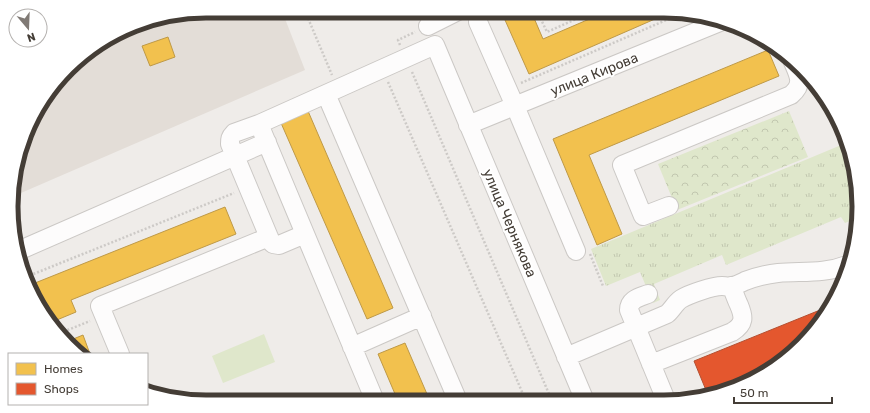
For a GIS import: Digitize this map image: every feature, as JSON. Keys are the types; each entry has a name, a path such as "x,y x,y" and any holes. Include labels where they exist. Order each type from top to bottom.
{"street":[{"path":"428,26 444,18"},
{"path":"478,22 576,251"},
{"name":"улица Кирова","path":"468,124 714,25"},
{"name":"улица Чернякова","path":"406,58 435,45 582,395"},
{"path":"305,234 279,245 271,242 230,144 231,136 406,58"},
{"path":"669,206 643,216 622,164 791,95 800,82 798,74"},
{"path":"332,91 422,316 455,395"},
{"path":"259,124 372,395"},
{"path":"23,249 267,142"},
{"path":"120,353 100,306 269,237"},
{"path":"566,357 667,314 683,298 713,287 731,286 777,273 819,272 842,266"},
{"path":"651,364 738,329 743,319 731,286"},
{"path":"648,294 634,300 630,304 629,310 664,395"},
{"path":"352,347 422,316"}],"path":[{"path":"307,18 332,91"},
{"path":"540,18 547,32 578,18"},
{"path":"520,83 671,18"},
{"path":"406,58 549,395"},
{"path":"382,68 523,395"},
{"path":"31,275 248,187"},
{"path":"65,331 103,315"}],"shaded area":[{"path":"194,18 285,18 305,70 18,194 24,158 32,134 43,112 57,92 73,73 92,57 112,43 134,32 158,24"}],"green space":[{"path":"789,111 808,157 677,210 658,164"},
{"path":"842,145 846,158 852,194 852,220 845,223 841,217 726,265 722,255 654,284 660,300 653,303 640,272 606,286 591,249"},
{"path":"264,334 275,362 223,383 212,356"}],"building: Homes":[{"path":"504,18 534,18 543,39 592,18 657,18 529,74"},
{"path":"168,37 175,57 150,66 142,46"},
{"path":"768,50 779,76 589,155 622,234 597,245 553,139"},
{"path":"308,111 393,308 367,319 281,123"},
{"path":"225,207 236,234 71,300 76,312 56,320 43,301 35,283"},
{"path":"83,335 90,353 88,353 72,339"},
{"path":"405,343 427,395 395,395 378,354"}],"building: Shops":[{"path":"821,310 805,331 788,348 758,370 736,381 706,390 694,361"}]}
